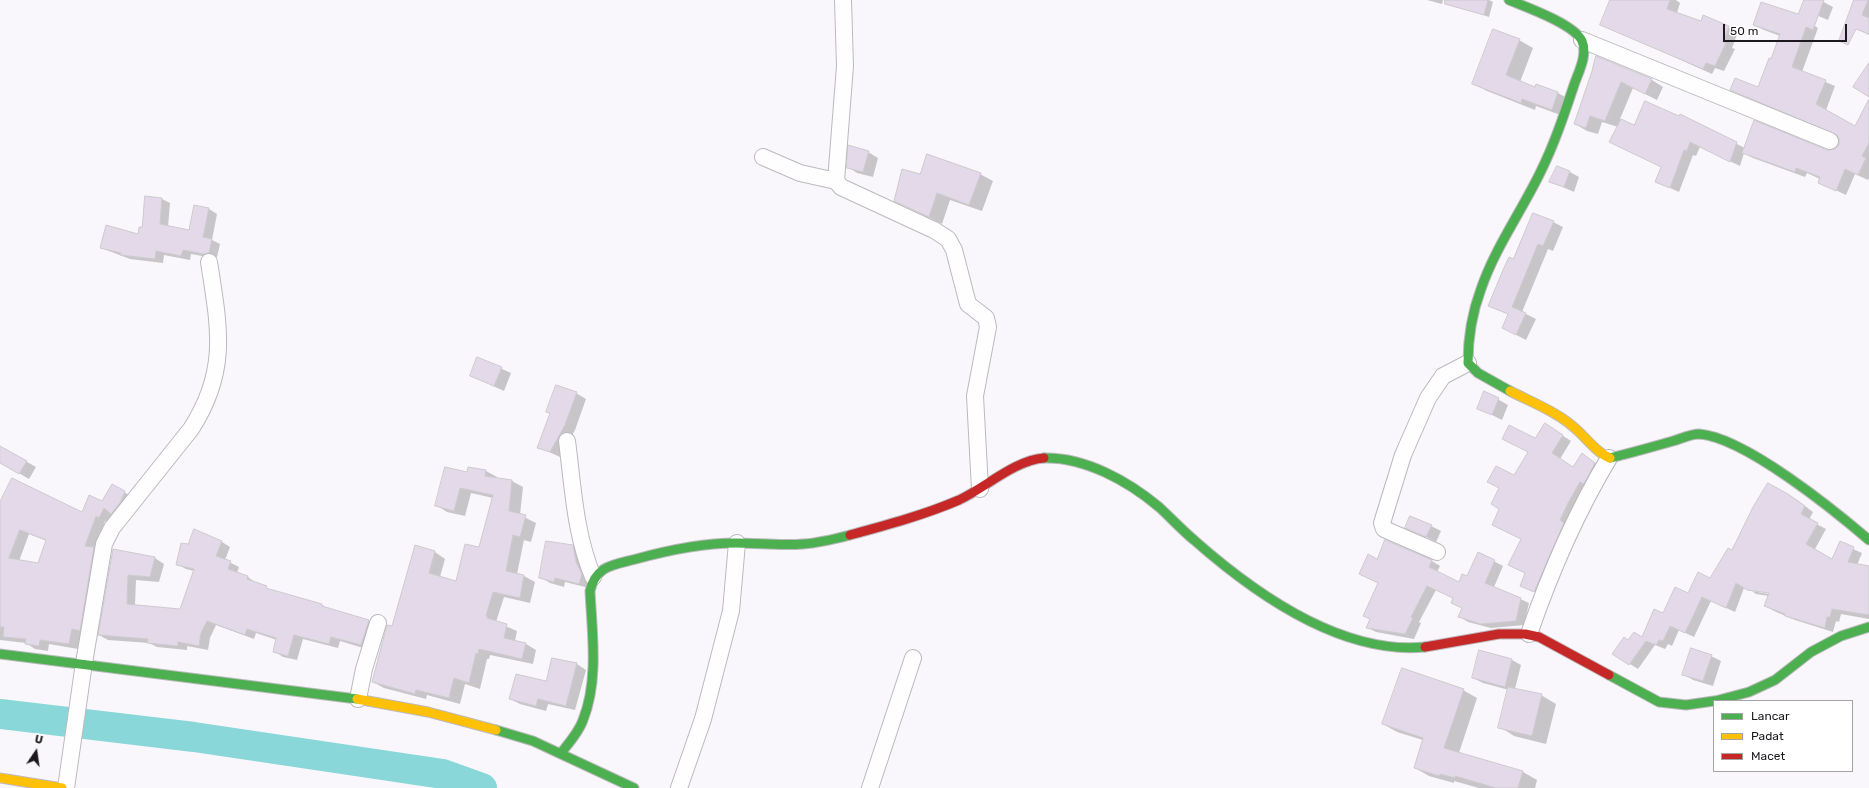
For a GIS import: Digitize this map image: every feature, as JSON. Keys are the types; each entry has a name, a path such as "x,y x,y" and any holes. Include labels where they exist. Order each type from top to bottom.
{"street":[{"path":"836,181 845,66 843,0"},
{"path":"1509,0 1565,26 1582,40 1830,141"},
{"path":"1582,40 1584,52 1554,138 1540,172 1501,242 1484,282 1469,326 1467,349 1468,363 1478,373 1546,408 1576,429 1609,458"},
{"path":"763,157 800,172 836,181 841,187 934,230 948,239 954,250 968,304 986,318 988,327 975,396 980,489"},
{"path":"66,788 83,666 102,551 107,536 191,429 200,415 214,376 219,343 218,322 209,262"},
{"path":"1437,552 1384,529 1382,523 1403,455 1428,398 1443,376 1468,363"},
{"path":"1529,634 1540,601 1582,506 1609,458 1632,453 1688,436 1707,436 1749,454 1784,475 1869,540"},
{"path":"561,753 572,739 583,720 589,704 591,682 590,590 593,577 585,557 578,527 567,441"},
{"path":"593,577 611,566 661,551 688,546 737,543 812,544 898,523 960,500 1026,463 1041,458 1071,461 1098,470 1143,495 1200,546 1235,573 1271,600 1311,622 1354,637 1409,648 1436,646 1496,633 1529,634 1539,637 1658,702 1676,706 1698,705 1713,701"},
{"path":"679,788 702,719 731,611 737,543"},
{"path":"358,699 364,669 378,623"},
{"path":"1719,700 1749,692 1775,680 1811,652 1841,636 1869,627"},
{"path":"0,654 83,666 358,699 462,720 533,742 561,753 634,788"},
{"path":"870,788 913,658"},
{"path":"0,778 62,788"}],"building":[{"path":"1445,0 1488,0 1484,15 1445,4"},
{"path":"1610,0 1670,0 1667,9 1701,21 1703,15 1729,26 1723,42 1726,43 1715,66 1706,63 1703,69 1600,25"},
{"path":"1804,0 1824,0 1813,30 1806,27 1792,67 1826,80 1816,104 1855,126 1869,99 1869,143 1862,156 1866,158 1858,175 1845,169 1836,191 1818,183 1820,177 1796,168 1795,172 1742,153 1754,120 1827,150 1835,149 1839,145 1837,135 1730,90 1735,78 1758,87 1769,58 1771,59 1780,34 1753,25 1761,2 1798,14"},
{"path":"1854,0 1868,0 1862,15 1869,18 1869,34 1856,29 1848,45 1839,41"},
{"path":"1493,29 1520,39 1506,75 1535,87 1536,84 1558,92 1552,110 1522,99 1521,103 1472,84"},
{"path":"1596,56 1652,79 1645,94 1621,82 1605,121 1590,116 1586,128 1574,124"},
{"path":"1869,63 1869,97 1853,87"},
{"path":"1645,101 1679,116 1680,114 1737,142 1730,162 1690,142 1687,151 1684,150 1670,188 1655,182 1661,167 1609,142 1621,119 1634,125"},
{"path":"848,145 869,151 863,172 847,168"},
{"path":"927,154 981,173 969,205 937,193 929,217 894,201 902,169 920,174"},
{"path":"1557,166 1570,171 1564,187 1549,182"},
{"path":"145,196 162,198 160,224 189,230 194,205 209,208 203,237 212,239 209,253 204,254 183,250 181,256 156,251 155,259 120,255 121,253 100,248 106,225 138,234 139,227 142,227"},
{"path":"1533,213 1554,221 1543,246 1538,244 1512,307 1526,313 1516,335 1502,328 1508,314 1488,306 1509,257 1513,259"},
{"path":"477,357 502,367 494,386 470,376"},
{"path":"556,385 577,392 565,425 550,452 537,448 550,413 546,412"},
{"path":"1484,391 1499,398 1492,415 1477,409"},
{"path":"1545,423 1563,435 1552,453 1573,467 1582,453 1595,463 1584,484 1580,482 1560,520 1564,523 1534,592 1520,586 1525,573 1508,565 1521,539 1492,525 1499,509 1491,504 1499,488 1487,482 1496,466 1514,475 1528,452 1502,439 1509,425 1535,438"},
{"path":"0,446 27,461 19,474 0,463"},
{"path":"445,467 467,472 468,467 486,470 485,476 512,480 509,511 526,515 520,537 513,535 506,571 524,575 520,598 493,592 486,616 488,616 487,618 507,624 504,638 526,643 522,659 479,649 478,654 476,653 469,683 454,678 449,698 416,690 415,694 372,682 387,625 392,626 415,545 435,551 429,573 456,581 465,544 479,547 493,495 460,488 454,511 435,506"},
{"path":"12,478 82,512 89,495 102,501 112,484 125,491 120,503 111,514 104,508 99,518 96,516 85,546 94,547 80,631 72,629 69,644 40,640 39,646 25,644 26,639 3,637 4,627 0,627 0,502","holes":["20,530 46,540 38,563 9,558"]},
{"path":"1768,483 1788,494 1805,506 1801,514 1818,523 1806,544 1832,559 1840,541 1854,547 1848,562 1869,566 1869,615 1832,609 1830,617 1827,617 1825,628 1785,616 1785,614 1764,606 1769,593 1747,590 1736,583 1726,608 1702,597 1685,633 1670,626 1663,641 1659,640 1656,645 1646,641 1629,665 1612,654 1624,637 1628,640 1634,632 1642,637 1654,609 1663,613 1675,587 1688,593 1698,572 1710,578 1728,548 1732,550 1753,507"},
{"path":"1410,516 1432,525 1426,537 1405,528"},
{"path":"194,529 222,541 216,556 231,561 228,569 248,576 247,579 267,586 266,588 322,604 322,606 369,620 361,645 331,637 329,644 294,635 288,656 273,652 276,638 247,629 245,635 207,621 201,633 199,646 178,642 178,646 147,643 148,639 98,635 113,549 155,557 150,577 128,575 127,604 180,609 194,569 176,565 181,543 188,544"},
{"path":"1385,540 1432,560 1429,567 1459,582 1462,574 1467,576 1478,552 1495,560 1485,583 1521,598 1516,621 1481,624 1458,617 1462,608 1451,603 1453,598 1427,586 1411,617 1413,618 1405,634 1366,628 1370,619 1363,616 1378,583 1359,574 1368,554 1377,559"},
{"path":"546,541 573,545 576,562 582,574 579,584 555,578 554,582 539,578"},
{"path":"1691,648 1712,655 1703,681 1682,675"},
{"path":"1479,650 1512,659 1505,687 1472,678"},
{"path":"552,658 577,663 566,706 538,699 536,706 509,699 516,674 546,681"},
{"path":"1402,668 1464,689 1444,748 1523,771 1518,788 1496,788 1455,776 1455,778 1440,774 1439,776 1414,768 1423,738 1382,724"},
{"path":"1508,687 1542,694 1532,736 1498,728"}],"waterway":[{"path":"0,714 194,737 443,774 482,788"}],"traffic: fast":[{"path":"1509,0 1560,22 1570,28 1582,41 1584,46 1580,69 1550,152 1533,188 1493,259 1481,289 1473,316 1468,363 1478,373 1510,391"},
{"path":"1610,458 1693,435 1699,434 1718,438 1740,448 1788,477 1834,511 1869,540"},
{"path":"1044,458 1059,459 1090,466 1105,472 1134,488 1159,507 1218,560 1271,599 1300,616 1331,631 1362,641 1393,647 1425,647"},
{"path":"561,753 579,729 588,705 593,672 593,639 590,591 593,582 601,571 620,563 698,546 723,543 786,545 803,544 821,542 850,535"},
{"path":"1719,700 1749,692 1775,680 1811,652 1841,636 1869,627"},
{"path":"0,654 357,699"},
{"path":"1609,675 1659,702 1686,705 1713,701"},
{"path":"496,730 533,741 634,788"}],"traffic: slow":[{"path":"1510,391 1562,418 1577,430 1597,450 1610,458"},
{"path":"357,699 428,712 496,730"},
{"path":"0,778 62,788"}],"traffic: jam":[{"path":"850,535 905,519 959,500 1011,469 1033,460 1044,458"},
{"path":"1425,647 1499,634 1525,634 1539,637 1609,675"}]}
